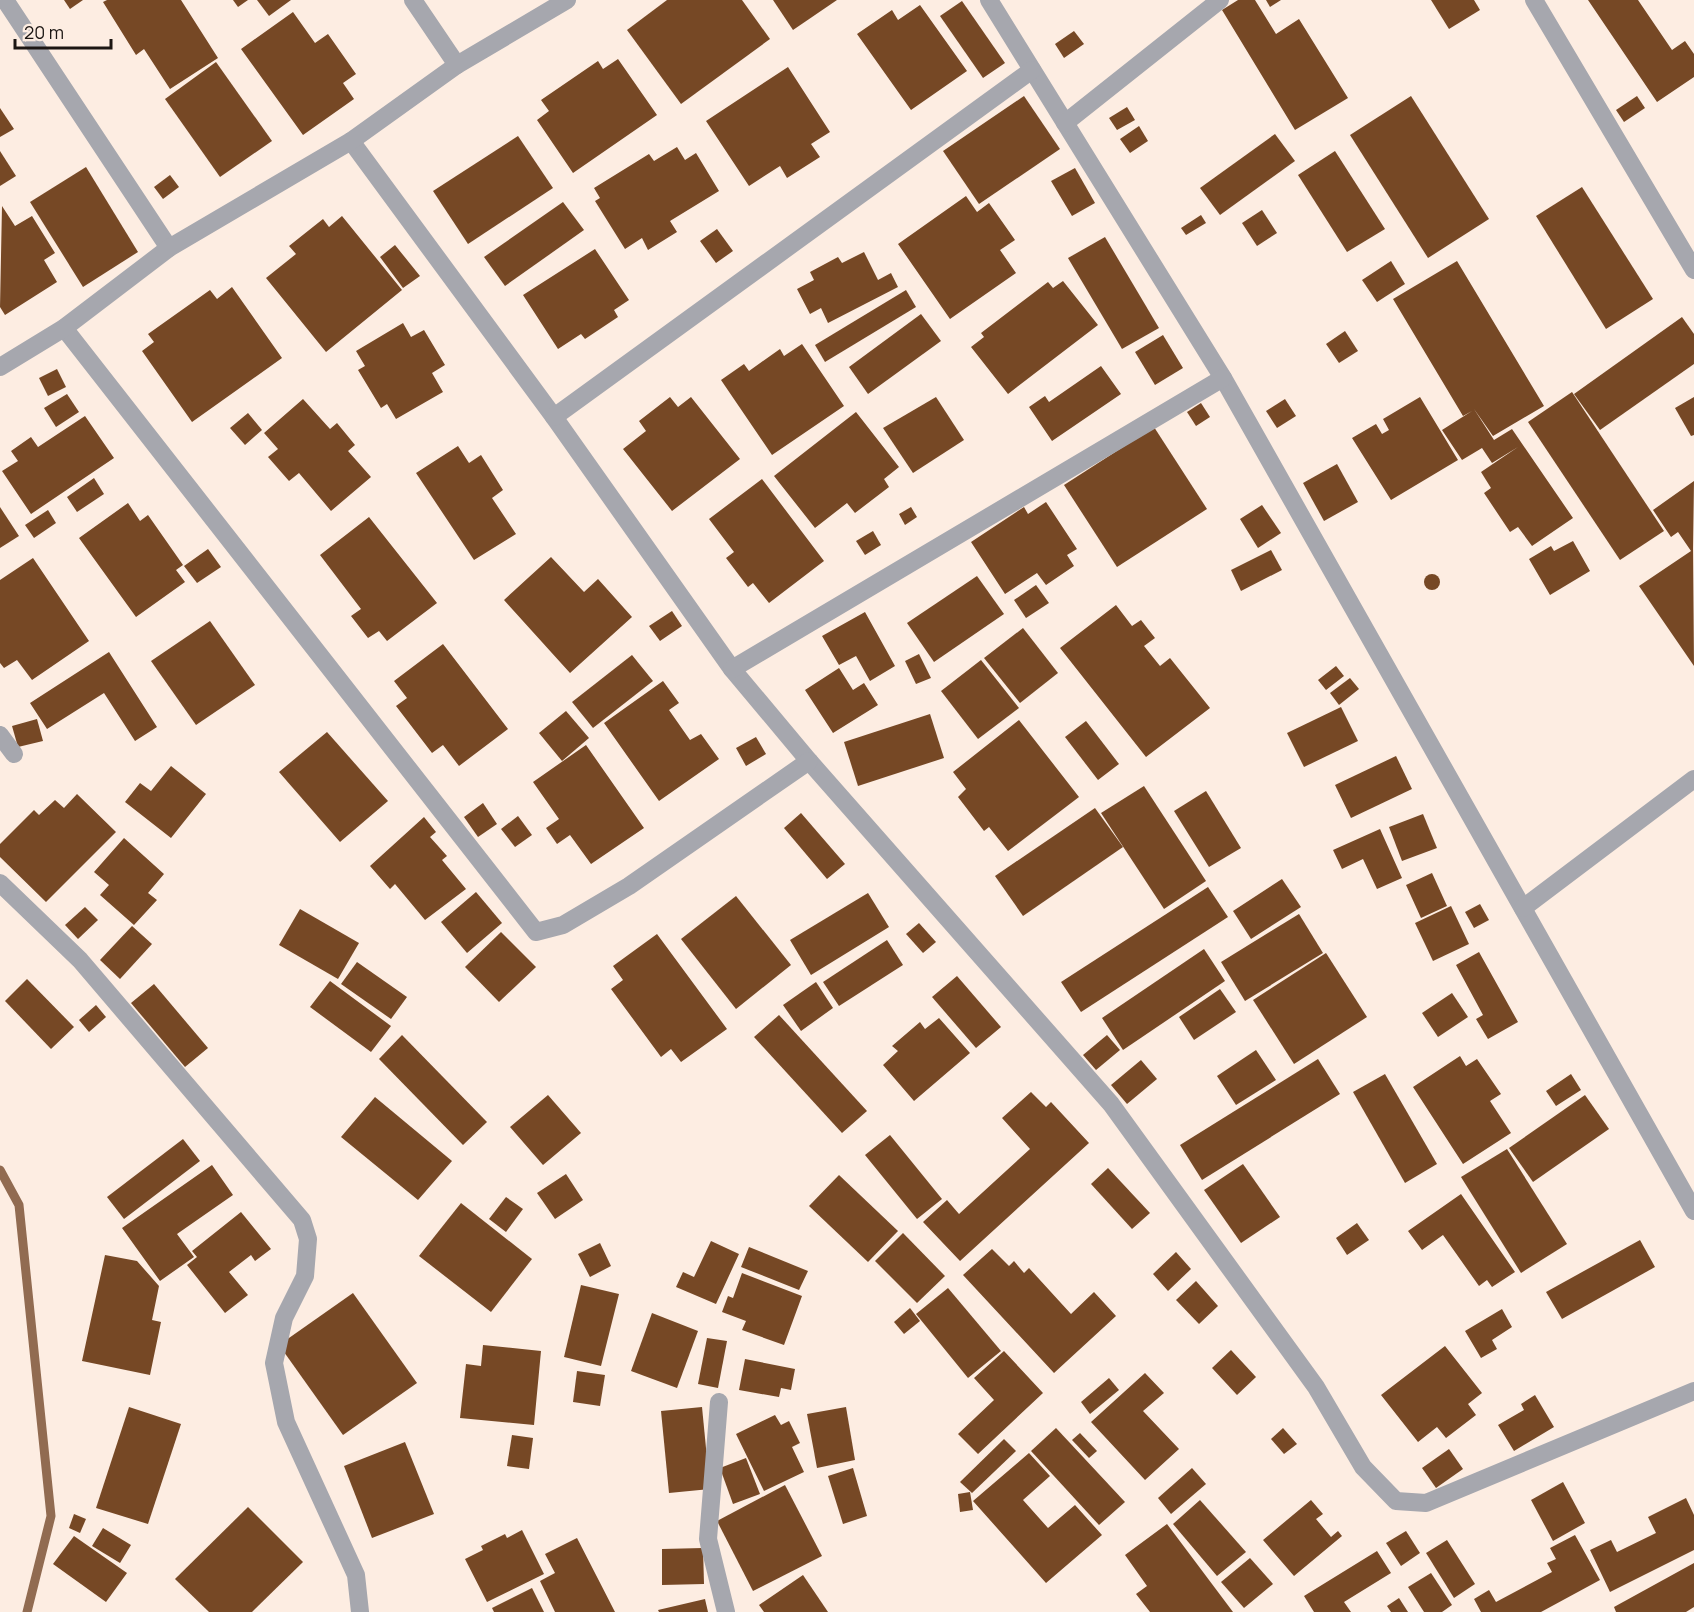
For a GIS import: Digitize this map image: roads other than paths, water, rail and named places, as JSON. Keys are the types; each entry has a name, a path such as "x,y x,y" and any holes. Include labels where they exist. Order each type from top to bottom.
{"street":[{"path":"5,0 169,248"},
{"path":"413,0 457,66"},
{"path":"0,367 64,328 169,248 351,141 457,66 567,0"},
{"path":"989,0 1223,378 1694,1211"},
{"path":"1065,123 1220,0"},
{"path":"1534,0 1694,270"},
{"path":"554,417 1032,70"},
{"path":"351,141 554,417 732,669 809,761 1111,1104 1316,1387 1363,1467 1396,1501 1426,1503 1694,1391"},
{"path":"64,328 536,932 563,924 629,886 809,761"},
{"path":"732,669 1223,378"},
{"path":"0,735 14,754"},
{"path":"1523,908 1694,779"},
{"path":"0,883 80,960 302,1220 308,1239 305,1276 284,1318 274,1364 286,1422 356,1575 360,1612"},
{"path":"719,1402 708,1539 726,1612"}],"waterway":[{"path":"0,1170 19,1205 51,1516 27,1612"}]}
